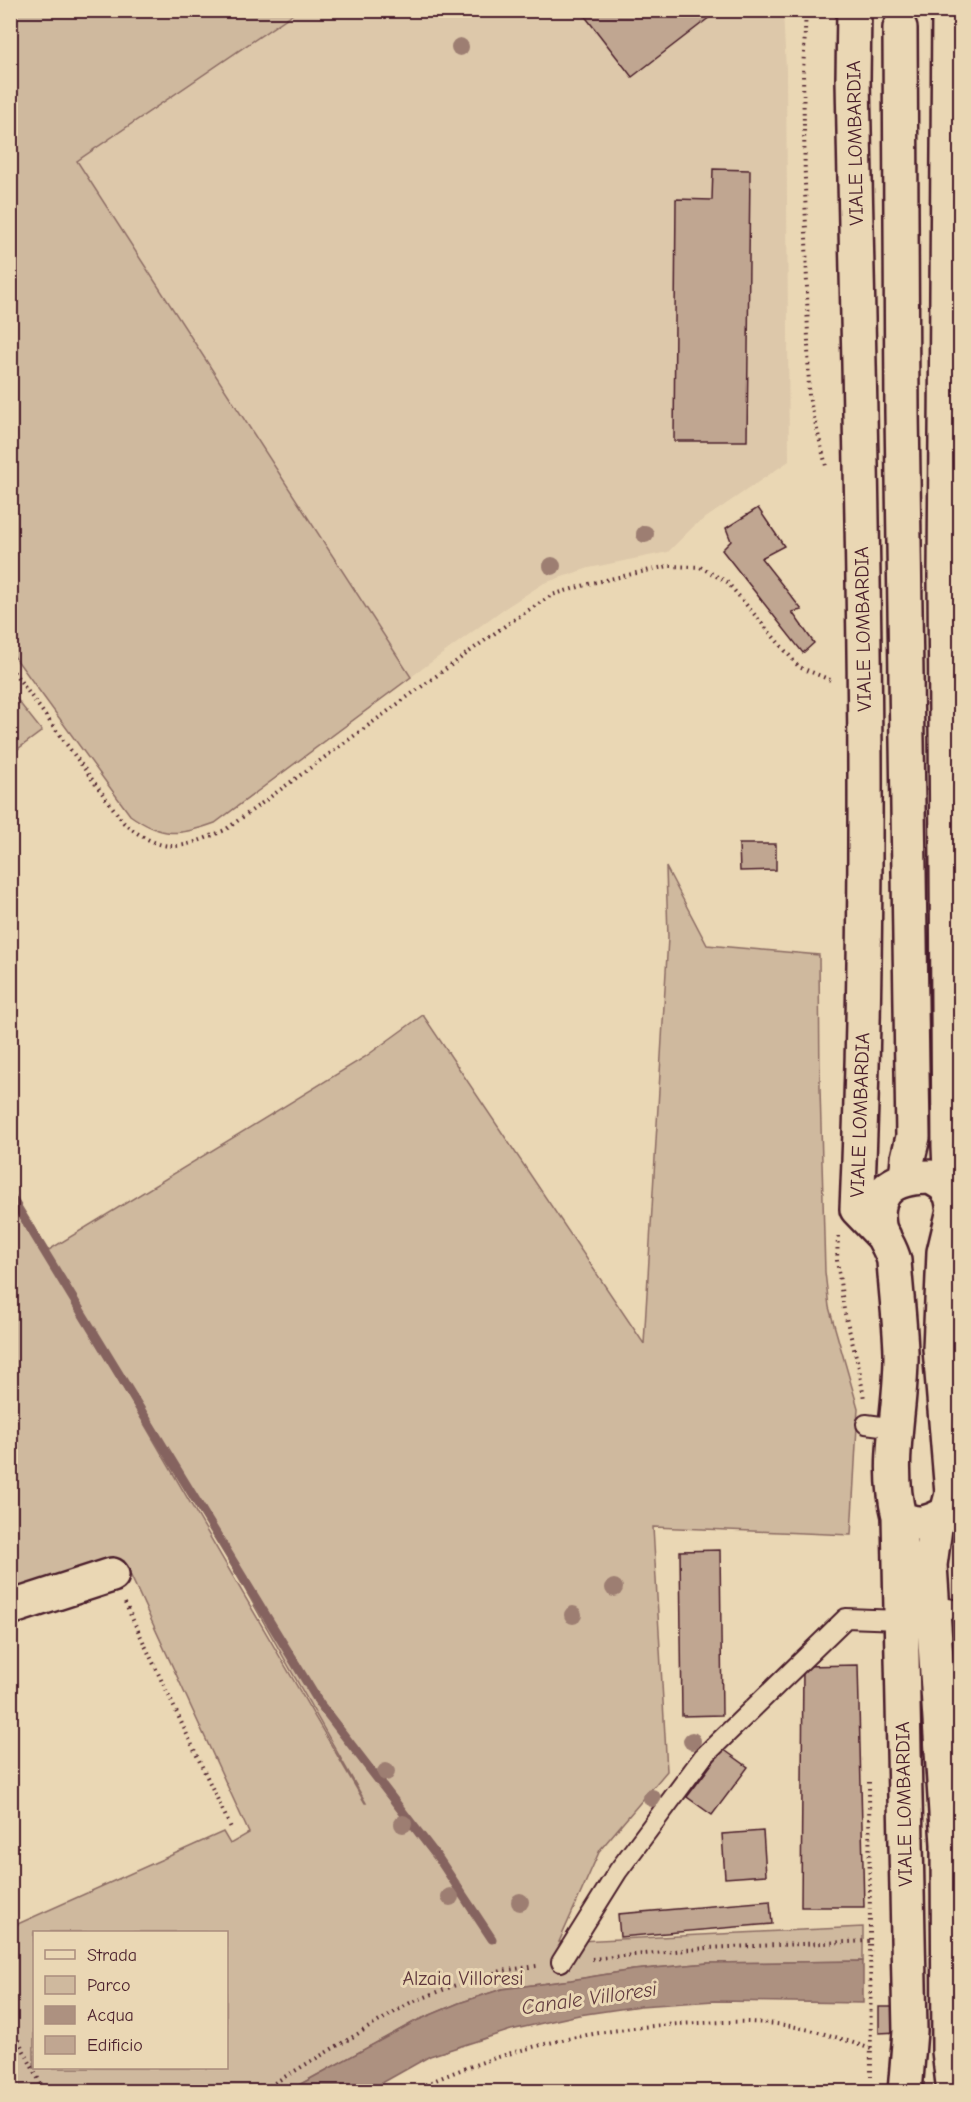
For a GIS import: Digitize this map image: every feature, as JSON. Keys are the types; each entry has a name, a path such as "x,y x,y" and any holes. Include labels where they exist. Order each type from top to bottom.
{"main road":[{"name":"VIALE LOMBARDIA","path":"854,10 865,930 857,1209 884,1237"},
{"name":"VIALE LOMBARDIA","path":"949,10 953,577 949,1134 951,1195 954,1210 944,1252 940,1349 954,1452 952,1494 947,1513 936,1520 930,1565 947,1608 954,1841 949,2051 954,2091"},
{"path":"900,28 902,412 913,1137 906,1178 931,1177 944,1185 951,1195"},
{"name":"VIALE LOMBARDIA","path":"905,2091 910,2031 899,1516 881,1426 901,1353 894,1261 891,1248 879,1227 879,1210 884,1195 893,1183 906,1178"},
{"path":"899,1516 915,1524 936,1520"},
{"path":"10,1608 112,1575"}],"lane":[{"path":"561,1962 618,1871 703,1757 846,1618 900,1620"}],"path":[{"path":"806,10 803,74 808,397 828,472"},
{"path":"10,667 124,823 141,838 163,846 190,845 225,830 506,625 552,595 592,582 668,566 699,567 727,582 799,667 835,682"},
{"path":"835,670 835,691"},
{"path":"838,1225 837,1260 844,1310 859,1368 881,1426"},
{"path":"112,1575 232,1830"},
{"path":"869,1773 871,2081"},
{"path":"259,2091 410,2004 453,1986 501,1971 561,1962 707,1948 870,1941"},
{"path":"409,2091 448,2075 556,2041 665,2024 766,2023 828,2034 871,2049"},
{"path":"10,2024 33,2068"},
{"path":"34,2069 45,2091"}],"shaded area":[{"path":"297,11 783,11 786,70 789,461 694,526 668,552 589,568 544,583 502,610 411,677 77,161"}],"green space":[{"path":"10,11 297,11 77,161 411,677 215,823 191,830 161,831 130,815 11,652"},
{"path":"11,692 42,731 10,754"},
{"name":"Alzaia Villoresi","path":"666,867 707,945 819,955 825,1272 829,1307 858,1408 851,1535 653,1527 667,1771 600,1850 559,1942 863,1927 863,1961 708,1963 633,1970 502,1989 459,2003 416,2021 288,2091 11,2091 11,1927 223,1832 230,1844 249,1833 124,1561 12,1596 10,1198 44,1253 365,1057 423,1015 644,1344 668,938","holes":["71,1298 203,1515 366,1803"]}],"water":[{"name":"Canale Villoresi","path":"863,1961 863,2003 714,2001 640,2006 579,2015 511,2030 430,2056 368,2091 288,2091 416,2021 459,2003 502,1989 633,1970 708,1963"}],"building":[{"path":"589,10 719,10 632,77 584,15"},
{"path":"713,169 750,170 747,441 674,441 676,199 712,200"},
{"path":"758,508 784,546 761,558 802,610 792,612 814,643 803,653 722,550 731,541 726,528"},
{"path":"739,844 776,844 776,870 740,871"},
{"path":"720,1550 722,1715 682,1716 680,1551"},
{"path":"858,1665 864,1907 801,1907 803,1666"},
{"path":"723,1749 748,1767 712,1815 687,1797"},
{"path":"763,1831 766,1875 725,1878 722,1834"},
{"path":"770,1901 772,1924 620,1937 618,1914"},
{"path":"879,2007 898,2007 898,2032 879,2033"}],"waterway":[{"path":"10,1195 320,1704 439,1859 492,1939"}]}
